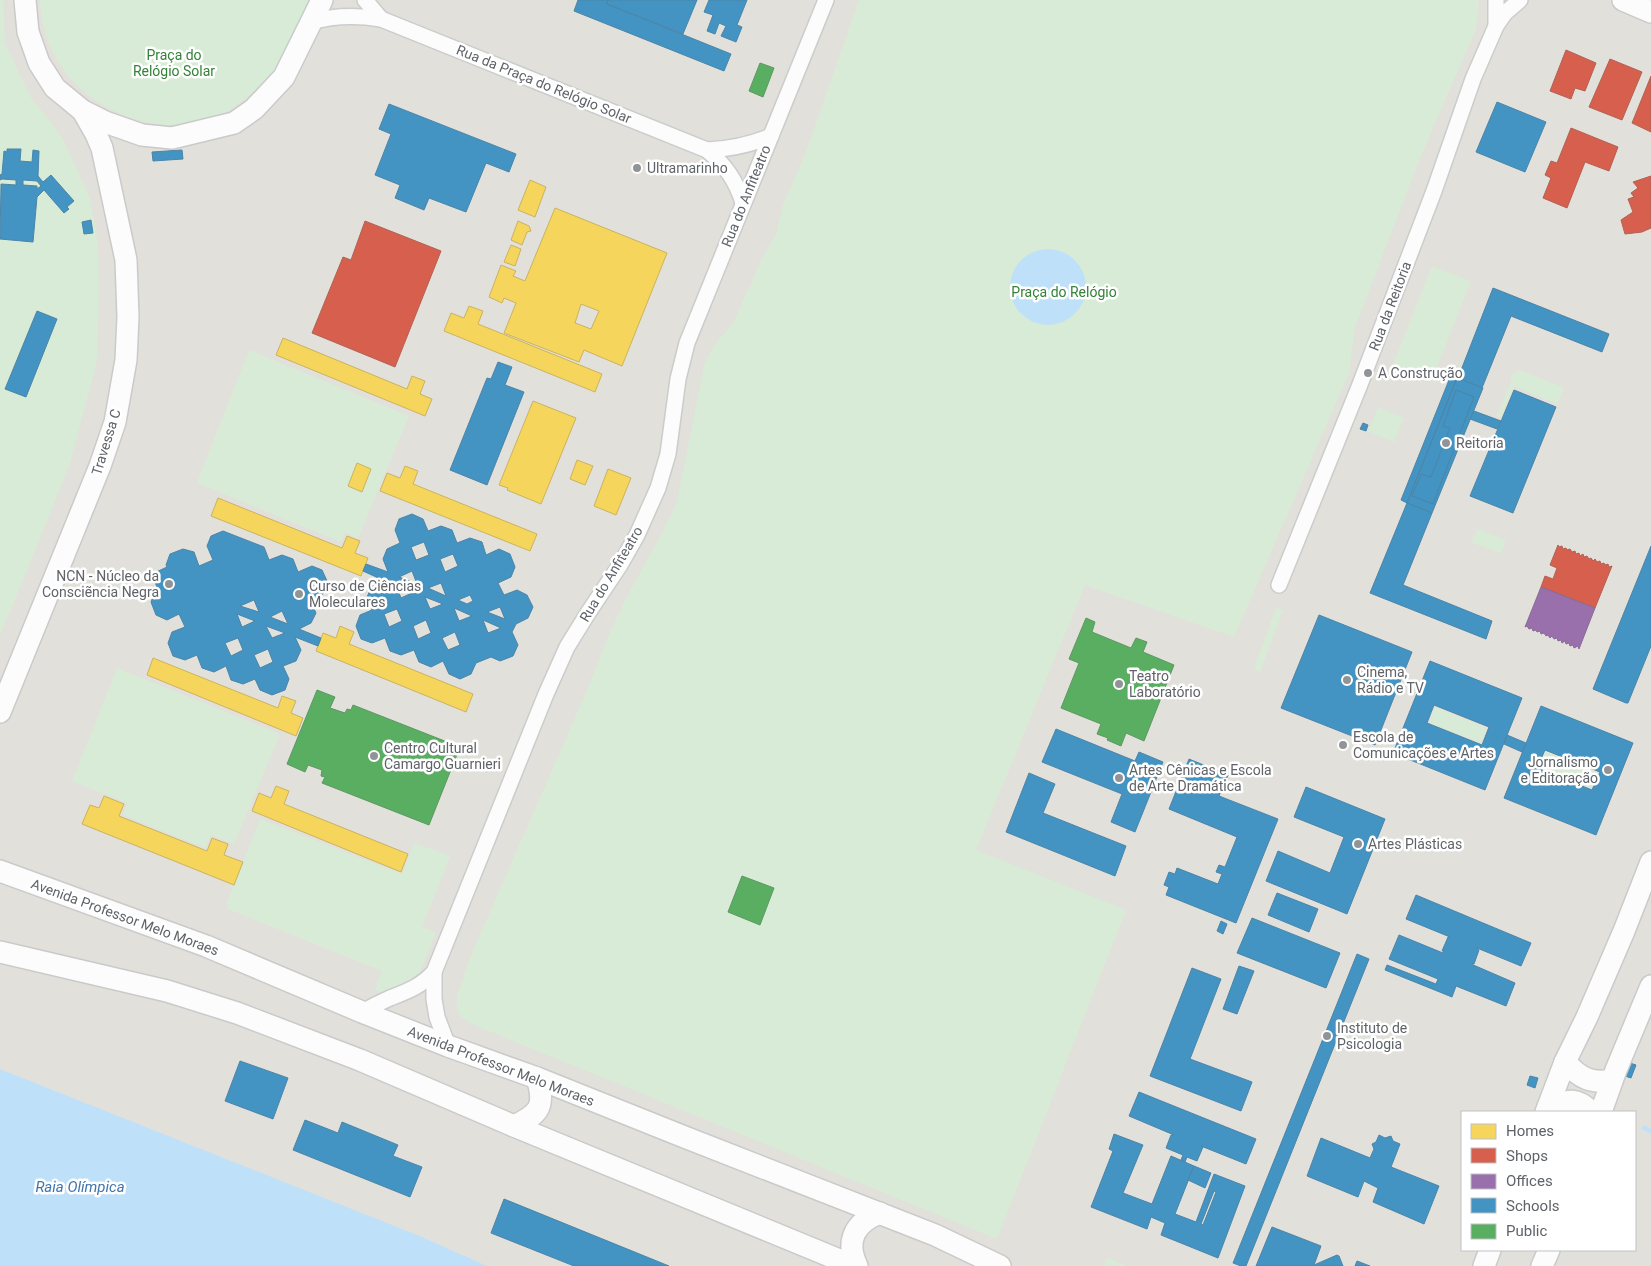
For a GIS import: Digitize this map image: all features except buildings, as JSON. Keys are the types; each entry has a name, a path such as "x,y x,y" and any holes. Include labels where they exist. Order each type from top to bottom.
{"street":[{"path":"25,0 28,32 39,63 55,88 83,111 125,130 142,135 172,138 234,123 254,109 284,77 322,0"},
{"name":"Rua da Praça do Relógio Solar","path":"365,0 381,19"},
{"name":"Rua do Anfiteatro","path":"362,1012 390,998 412,990 426,981 434,972 567,646 620,565 637,534 658,488 668,454 678,379 687,343 826,0"},
{"name":"Rua da Reitoria","path":"1496,0 1496,26"},
{"name":"Rua da Reitoria","path":"1278,584 1359,386 1434,191 1473,79 1496,26 1505,13 1520,0"},
{"path":"1623,0 1651,12"},
{"name":"Rua da Praça do Relógio Solar","path":"311,22 328,17 346,15 381,19 708,150 730,174 738,188 743,203"},
{"name":"Travessa C","path":"0,712 100,466 114,422 125,369 128,317 126,260 105,158 96,134 83,111"},
{"path":"105,158 111,142 125,130"},
{"name":"Rua da Praça do Relógio Solar","path":"708,150 730,149 751,144 771,136"},
{"path":"1547,1109 1565,1062 1607,972 1651,862"},
{"name":"Avenida Professor Melo Moraes","path":"0,871 206,946 362,1012 537,1078 936,1235 1000,1266"},
{"path":"0,952 167,991 236,1013 360,1060 514,1126 856,1266"},
{"name":"Rua do Anfiteatro","path":"434,972 434,1000 437,1017 448,1046"},
{"path":"1601,1111 1612,1080 1651,986"},
{"path":"1565,1062 1572,1070 1589,1080 1599,1083 1612,1080"},
{"path":"514,1126 533,1116 539,1110 541,1090 537,1078"},
{"path":"1547,1109 1570,1100 1582,1104 1590,1111"},
{"path":"856,1266 851,1246 854,1234 860,1224 869,1217 880,1213"},
{"path":"1484,1266 1490,1251"},
{"path":"1542,1266 1548,1251"}],"shaded area":[{"path":"0,0 1651,0 1651,1266 0,1266"}],"green space":[{"path":"0,0 3,0 5,43 30,96 62,137 90,198 98,243 99,288 97,361 70,464 0,636"},
{"name":"Praça do Relógio Solar","path":"40,0 308,0 293,51 261,86 218,117 191,124 169,125 146,122 124,115 104,105 85,92 69,76 52,51 45,30"},
{"name":"Praça do Relógio","path":"859,0 1479,0 1476,29 1420,158 1355,327 1349,373 1234,637 1085,585 976,850 1126,910 997,1239 472,1024 460,1016 457,1007 457,996 472,953 589,686 608,638 627,597 677,502 704,366 713,346 733,324 763,256 776,235 783,205 806,152"},
{"path":"1432,266 1471,281 1432,380 1393,365"},
{"path":"249,350 409,416 358,538 345,532 341,542 197,483"},
{"path":"1522,371 1564,388 1557,404 1514,386 1501,417 1497,416 1511,382 1511,376 1516,372"},
{"path":"1378,407 1404,418 1394,442 1368,432"},
{"path":"1477,529 1506,540 1501,553 1472,543"},
{"path":"1276,608 1283,610 1260,672 1254,669"},
{"path":"117,668 280,734 234,844 211,835 205,848 123,815 127,803 72,781"},
{"path":"1435,707 1487,728 1481,743 1429,723"},
{"path":"1546,751 1598,772 1592,788 1539,767"},
{"path":"260,819 402,874 414,843 450,856 422,927 436,932 420,972 401,985 382,992 375,989 382,971 228,909 227,903"},
{"path":"1109,1258 1127,1266 1106,1265 1104,1261"}],"water":[{"path":"1048,249 1062,252 1075,260 1083,273 1086,287 1083,301 1075,314 1062,322 1048,325 1034,322 1021,314 1013,301 1010,287 1013,273 1021,260 1034,252"},
{"name":"Raia Olímpica","path":"0,1069 422,1237 487,1266 0,1266"}],"waterway":[{"path":"1644,1128 1651,1131"}],"place":[{"name":"Ultramarinho","path":"637,168"},
{"name":"A Construção","path":"1368,373"},
{"name":"Reitoria","path":"1446,443"},
{"name":"NCN - Núcleo da Consciẽncia Negra","path":"169,584"},
{"name":"Curso de Ciências Moleculares","path":"299,594"},
{"name":"Cinema, Rádio e TV","path":"1347,680"},
{"name":"Teatro Laboratório","path":"1119,684"},
{"name":"Escola de Comunicações e Artes","path":"1343,745"},
{"name":"Centro Cultural Camargo Guarnieri","path":"374,756"},
{"name":"Jornalismo e Editoração","path":"1608,770"},
{"name":"Artes Cênicas e Escola de Arte Dramática","path":"1119,778"},
{"name":"Artes Plásticas","path":"1358,844"},
{"name":"Instituto de Psicologia","path":"1327,1036"}]}
